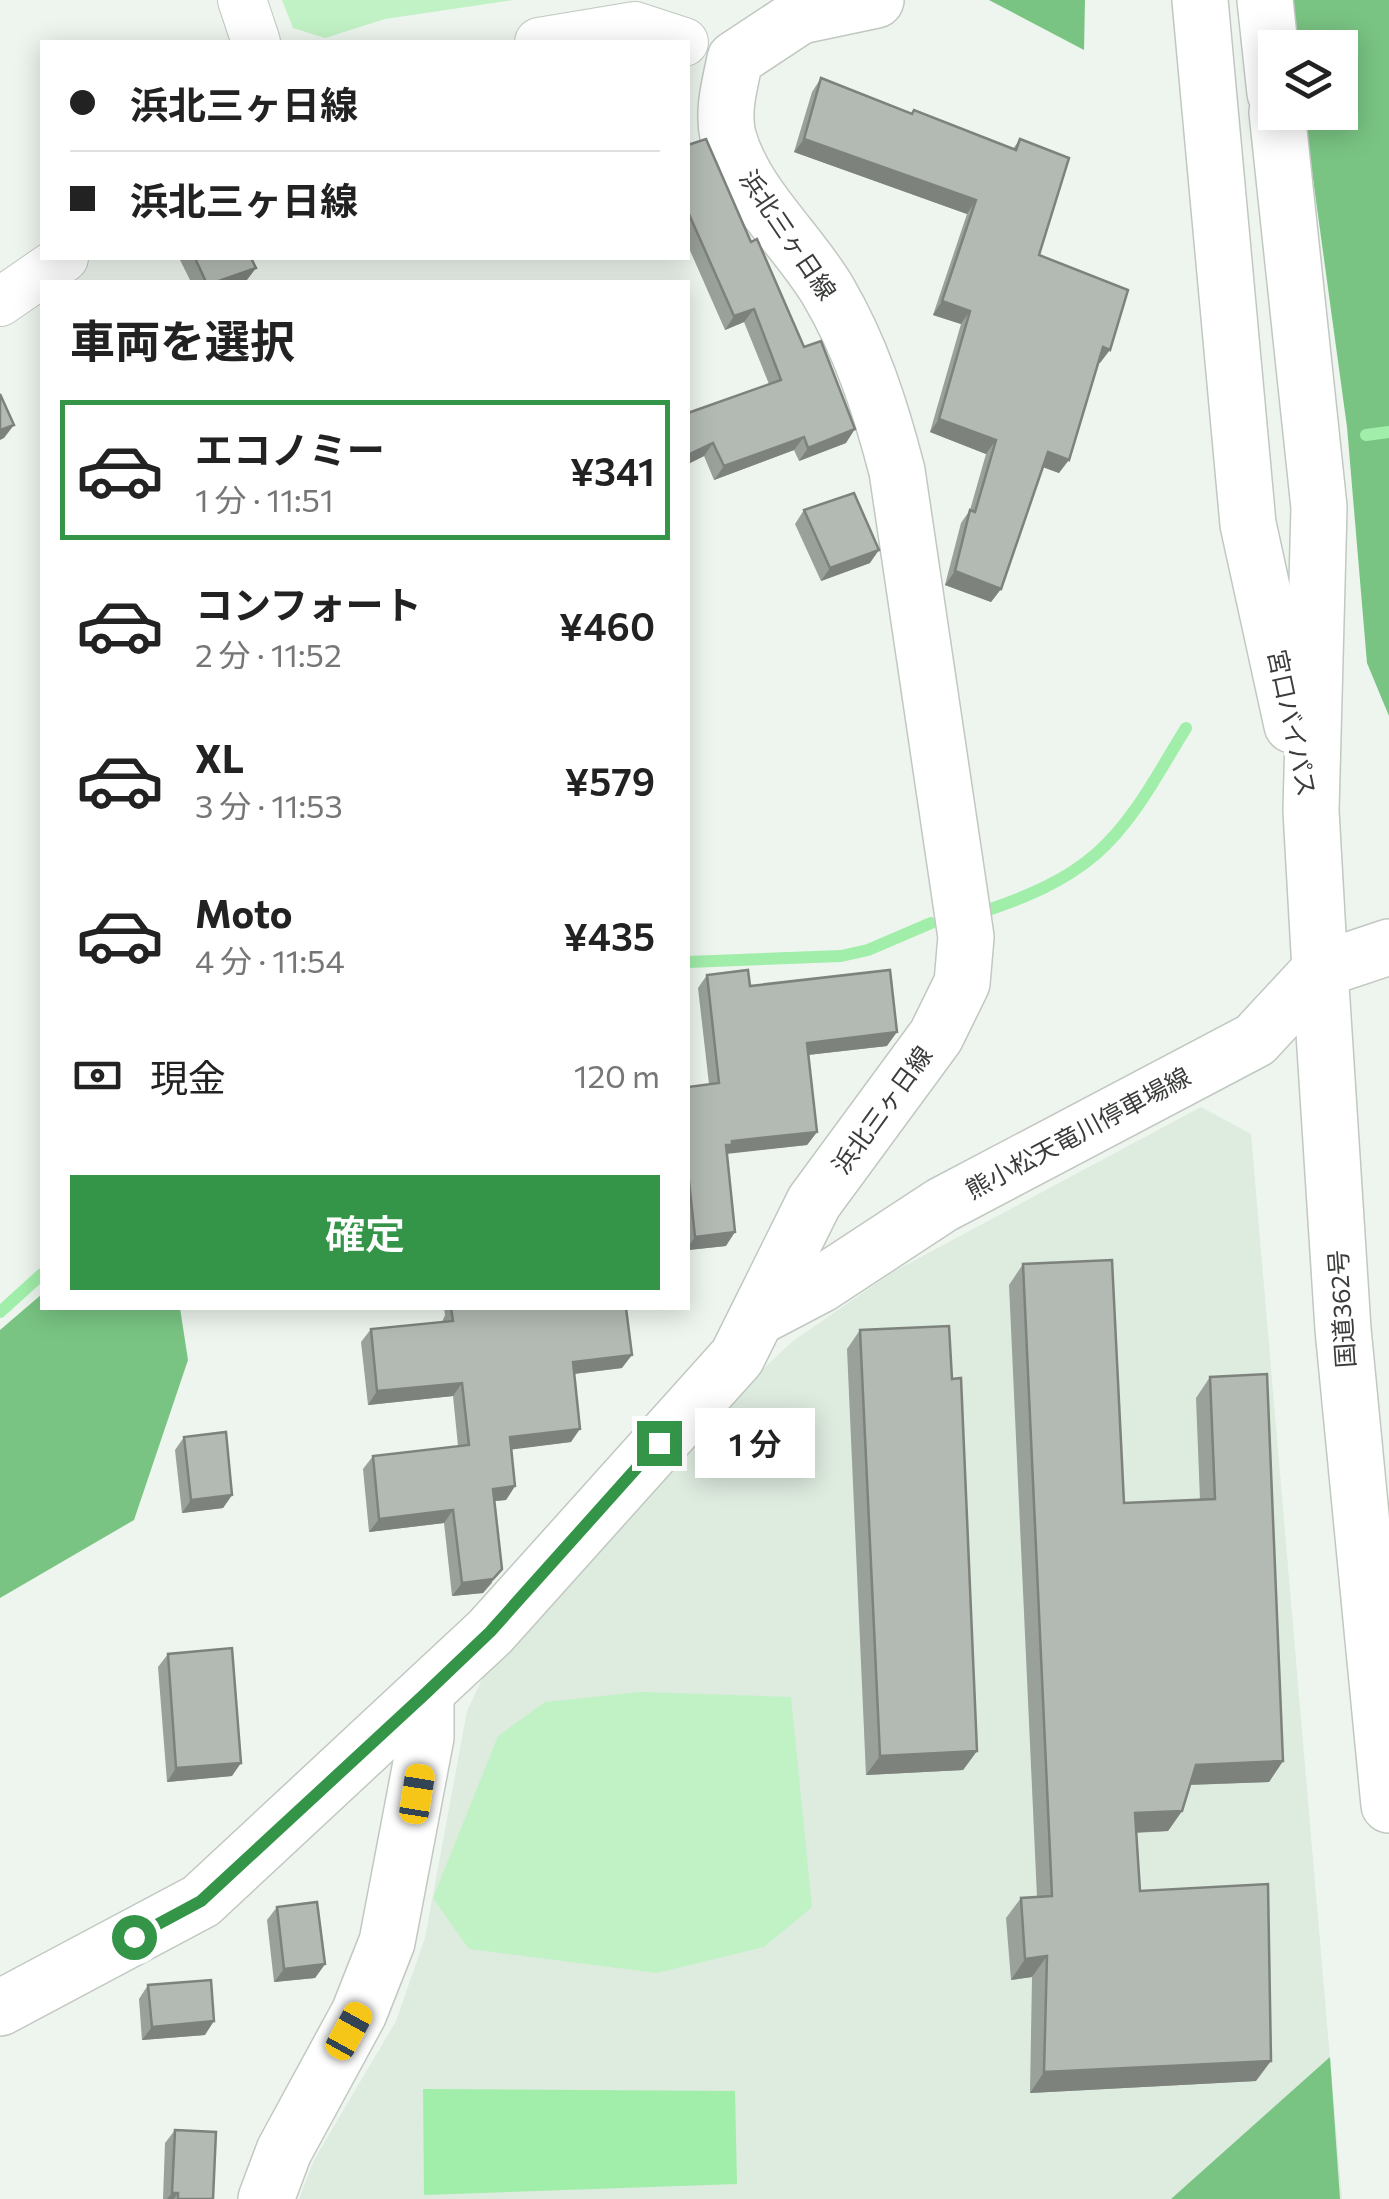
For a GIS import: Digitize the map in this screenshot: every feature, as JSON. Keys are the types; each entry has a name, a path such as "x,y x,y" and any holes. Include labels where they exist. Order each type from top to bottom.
{"main road":[{"path":"702,49 800,16 876,0"},
{"name":"宮口バイパス","path":"1200,0 1248,524 1311,811"},
{"path":"1265,0 1268,30"},
{"name":"浜北三ヶ日線","path":"0,2008 201,1901 502,1618 737,1357 814,1202 936,1036 953,1005 966,961 966,937 897,471 882,412 828,291 742,172 728,134 726,101 702,49"},
{"name":"宮口バイパス","path":"1279,130 1319,508 1311,811"},
{"name":"国道362号","path":"1311,811 1342,1329 1389,1806"},
{"name":"熊小松天竜川停車場線","path":"759,1317 820,1286 942,1205 1255,1040 1320,970 1389,946"},
{"path":"266,2199 284,2151 359,2013 387,1942 426,1737 426,1693"}],"street":[{"path":"242,0 255,40"},
{"path":"551,40 634,26 675,40"},
{"path":"0,302 61,260"}],"shaded area":[{"path":"282,0 513,0 385,19 325,38 293,28"},
{"path":"989,0 1085,0 1084,50"},
{"path":"1289,0 1389,0 1389,716 1367,663 1347,427 1306,130 1358,130 1358,30 1293,30"},
{"path":"1201,1107 1251,1134 1342,2199 299,2199 314,2160 396,2021 425,1938 467,1711 488,1667 698,1430 793,1341 893,1272"},
{"path":"40,1296 40,1310 180,1310 188,1360 134,1520 0,1598 0,1330"},
{"path":"640,1692 791,1697 812,1907 764,1947 657,1973 469,1949 433,1898 498,1736 545,1702"},
{"path":"1330,2057 1340,2199 1171,2199"},
{"path":"423,2089 735,2091 737,2184 424,2195"}],"building":[{"path":"821,78 1016,150 1020,139 1069,158 1039,255 1128,290 1110,350 1103,347 1069,460 1048,452 1001,589 955,571 970,510 975,512 996,440 939,419 970,311 942,301 976,200 804,139"},
{"path":"706,139 751,242 757,239 804,347 821,341 855,429 808,448 804,437 724,466 713,443 690,454 690,412 781,380 754,309 734,316 690,217 690,144"},
{"path":"196,260 252,260 256,268 222,280 205,280"},
{"path":"0,394 14,425 0,430"},
{"path":"854,493 879,550 830,568 804,510"},
{"path":"748,970 750,986 890,970 897,1032 807,1043 817,1132 732,1141 732,1145 726,1145 735,1232 695,1237 690,1191 690,1087 719,1083 707,975"},
{"path":"1112,1260 1124,1503 1215,1499 1210,1377 1267,1374 1283,1761 1196,1765 1182,1811 1135,1813 1140,1891 1268,1884 1271,2061 1044,2072 1047,1956 1025,1959 1021,1898 1052,1896 1023,1264"},
{"path":"451,1310 626,1310 632,1355 573,1362 580,1429 510,1437 515,1486 493,1489 502,1569 493,1579 462,1583 453,1510 379,1519 373,1456 469,1445 462,1383 377,1391 371,1329 453,1321"},
{"path":"949,1326 952,1379 961,1378 977,1751 880,1756 860,1330"},
{"path":"226,1432 232,1495 191,1500 184,1437"},
{"path":"232,1648 241,1763 176,1768 168,1654"},
{"path":"317,1902 325,1964 284,1969 277,1907"},
{"path":"211,1980 214,2021 152,2027 148,1985"},
{"path":"175,2130 216,2132 213,2199 178,2199 178,2193 172,2193"}],"waterway":[{"path":"1366,435 1389,432"},
{"path":"988,910 1045,887 1096,854 1134,811 1186,728"},
{"path":"690,962 841,956 868,950 931,923"},
{"path":"0,1312 40,1276"}],"route":[{"path":"134,1937 201,1901 426,1693 490,1632 659,1443"}]}
